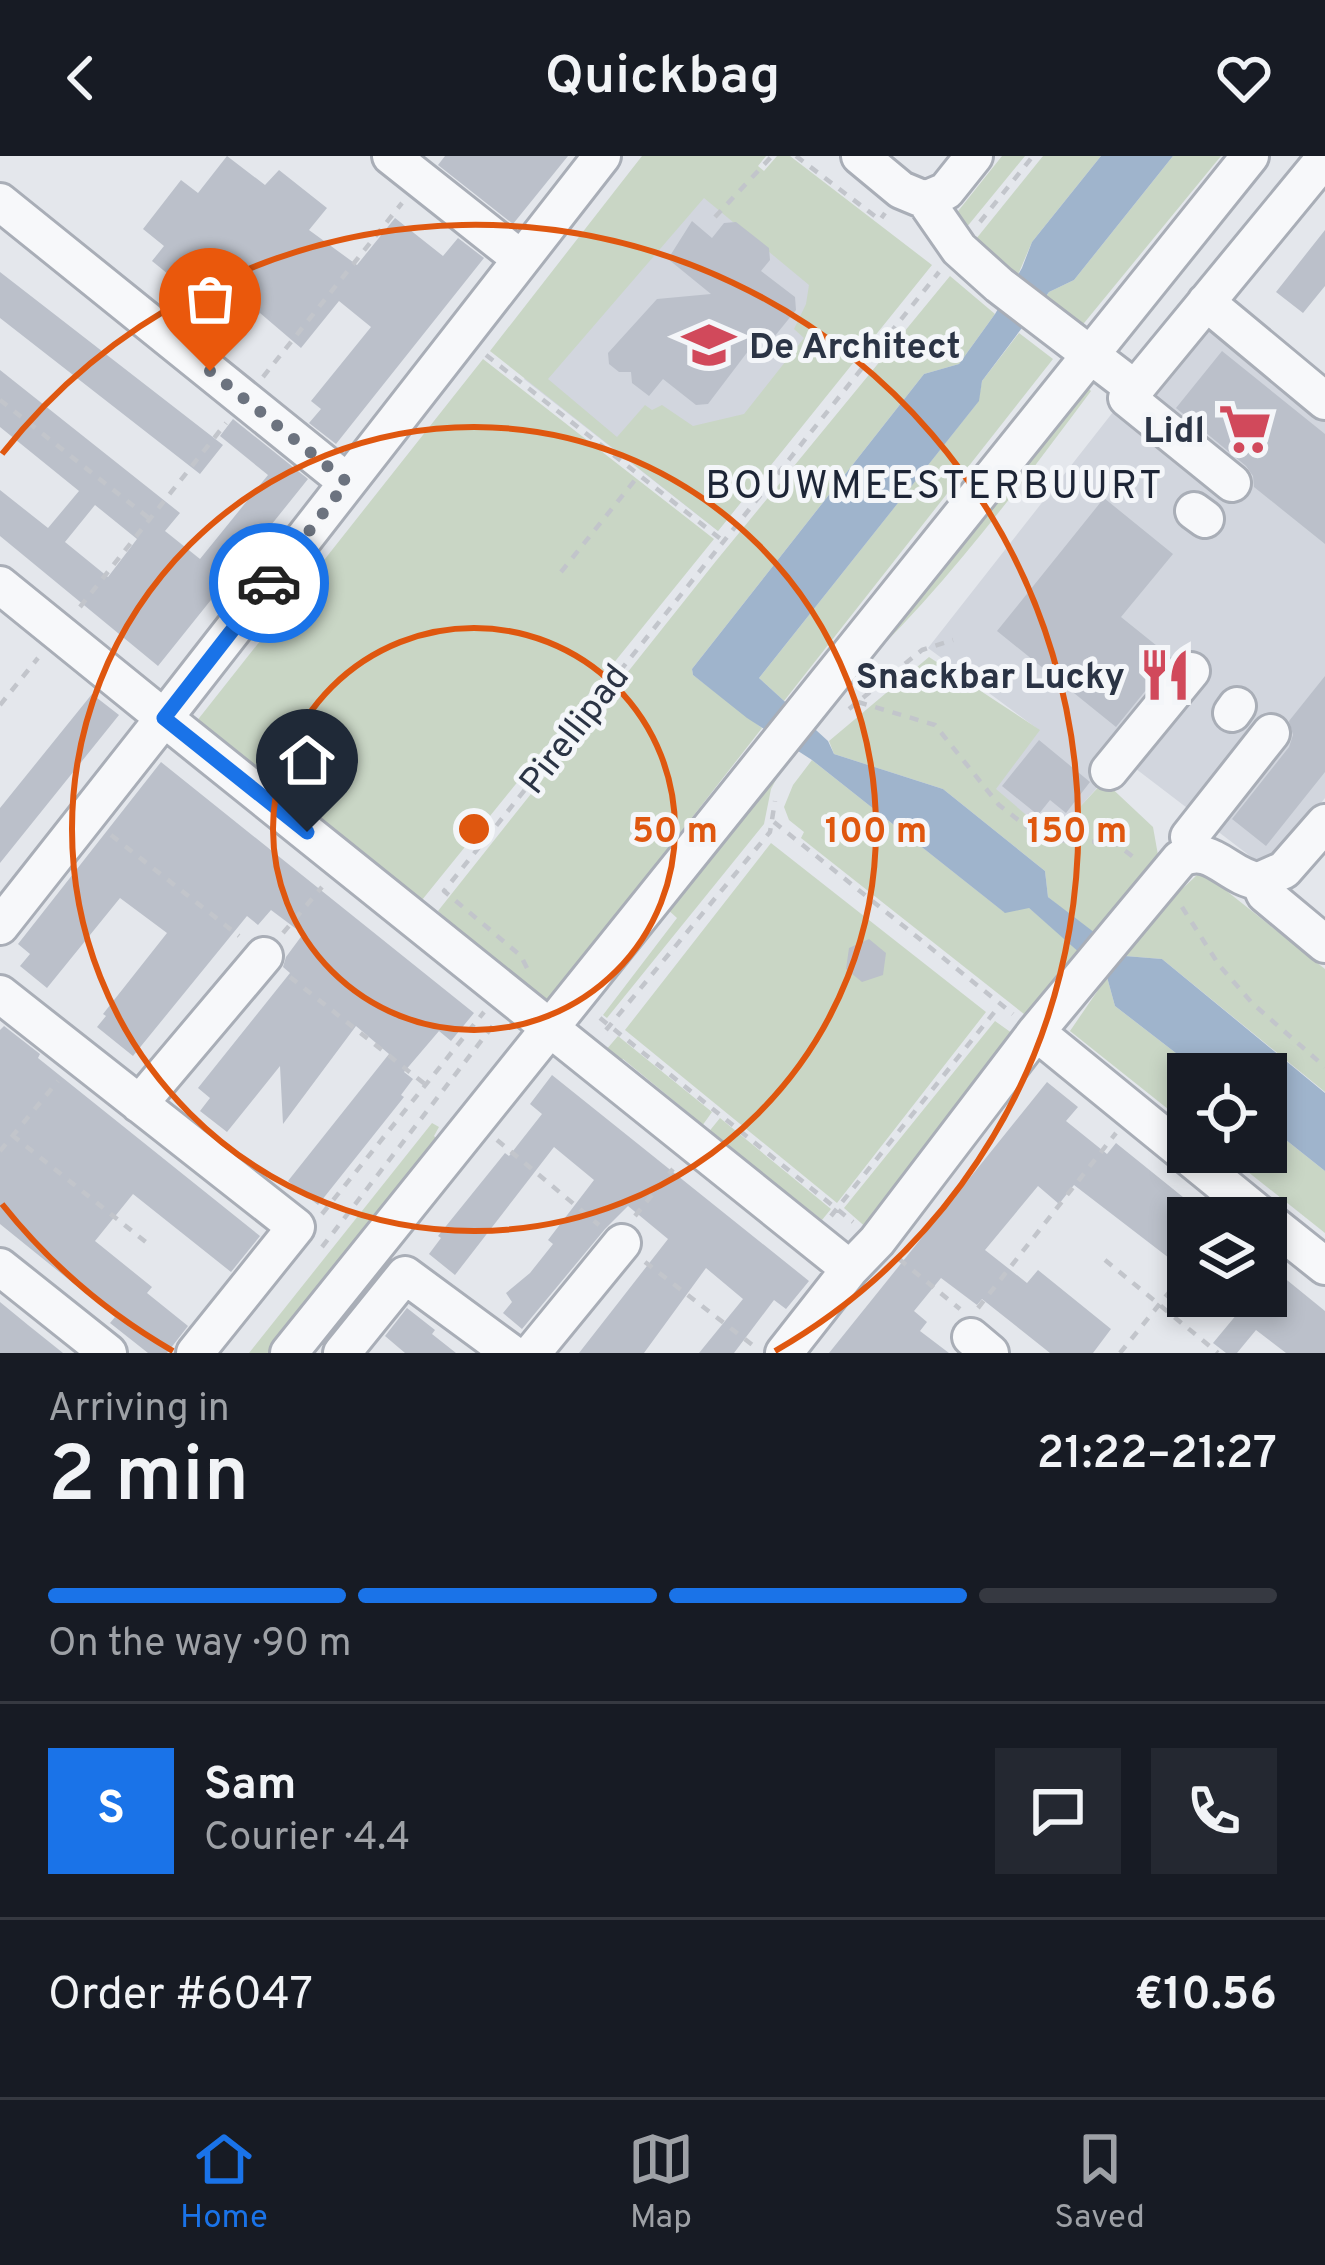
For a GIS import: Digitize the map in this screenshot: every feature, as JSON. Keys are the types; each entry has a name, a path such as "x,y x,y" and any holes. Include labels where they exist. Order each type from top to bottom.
{"street":[{"path":"391,156 521,259"},
{"path":"0,926 602,156"},
{"path":"860,156 902,190 925,200 959,248 999,285 1090,354 1232,483"},
{"path":"925,200 946,191 974,156"},
{"path":"289,1353 1250,156"},
{"path":"1131,393 1325,158"},
{"path":"0,202 347,482"},
{"path":"1206,302 1325,401"},
{"path":"0,585 850,1269"},
{"path":"1108,771 1191,671"},
{"path":"784,1353 878,1241 1036,1032 1180,859 1270,733"},
{"path":"1190,845 1238,877 1259,881 1284,870 1325,823"},
{"path":"1259,881 1265,894 1325,944"},
{"path":"139,1104 264,956"},
{"path":"0,994 296,1227 196,1353"},
{"path":"1036,1032 1238,1197"},
{"path":"532,1353 625,1234"},
{"path":"1287,1236 1325,1266"},
{"path":"0,1267 107,1353"},
{"path":"341,1353 405,1275 511,1353"}],"path":[{"path":"716,217 772,156"},
{"name":"Pirellipad","path":"508,994 526,979 521,956 444,892 1033,156"},
{"path":"0,705 420,179"},
{"path":"461,336 722,540"},
{"path":"0,400 150,519"},
{"path":"561,572 638,475"},
{"path":"844,714 922,650 953,640"},
{"path":"858,702 935,725 999,805 1044,840 1114,842 1161,880 1219,965 1252,1003 1325,1066"},
{"path":"584,1056 770,832 778,792"},
{"path":"772,820 1036,1032"},
{"path":"264,956 343,861"},
{"path":"296,1227 319,1219 508,994"},
{"path":"309,1263 508,994"},
{"path":"812,1239 1000,1004"},
{"path":"587,1007 878,1241 977,1336 1133,1110"},
{"path":"0,1151 78,1057"},
{"path":"625,1234 718,1112"},
{"path":"12,1135 147,1243"},
{"path":"1105,1260 1218,1353"},
{"path":"1120,1353 1167,1295"}],"shaded area":[{"name":"De Architect","path":"702,156 894,310 718,531 524,379"},
{"path":"1193,310 1325,414 1325,798 1267,869 1123,759 1052,838 995,789 1039,730 928,648"}],"green space":[{"path":"642,156 766,156 758,166 764,171 777,156 790,156 932,265 718,531 490,351","holes":["704,198 809,285 794,329 804,338 744,414 693,426 662,405 652,410 645,405 617,437 548,379"]},
{"path":"1002,156 1025,156 966,228 955,215"},
{"path":"1043,156 1101,156 1032,242 1017,277 976,239"},
{"path":"1173,156 1221,156 1080,328 1044,299 1074,280"},
{"path":"950,276 995,314 959,364 924,374 692,669 693,675 762,728 544,1007 438,911"},
{"path":"1019,333 1053,359 784,701 759,678 978,402 982,381"},
{"path":"483,359 714,539 422,900 196,722"},
{"path":"1079,380 1091,391 1001,509 905,622 835,691"},
{"path":"929,657 1040,730 996,789 1052,837 1104,781 1153,827 1158,855 1094,935 1048,897 1045,871 943,789 834,754 829,741"},
{"path":"793,748 771,789 764,824 607,1018 603,1015 677,918 667,909"},
{"path":"812,760 1004,912 1028,907 1080,952 1029,1018 801,838 804,832 789,820 784,807"},
{"path":"771,843 986,1012 837,1203 625,1030"},
{"path":"1198,874 1209,877 1325,969 1325,1092 1287,1061 1287,1053 1277,1053 1162,959 1125,956"},
{"path":"1107,977 1115,1006 1176,1053 1167,1053 1167,1108 1070,1031"},
{"path":"995,1021 1016,1036 873,1212 874,1225 869,1230 844,1208"},
{"path":"618,1036 712,1112 697,1133 692,1130 690,1114 623,1059 609,1063 600,1057"},
{"path":"720,1118 831,1209 822,1220 729,1147 716,1149 703,1139"},
{"path":"432,1123 439,1127 434,1136 438,1140 268,1353 249,1353"},
{"path":"1287,1141 1325,1171 1325,1233 1287,1203 1287,1197 1280,1197 1249,1173 1287,1173"}],"water":[{"path":"1101,156 1173,156 1074,280 1049,292 982,381 979,401 759,678 828,741 834,754 943,789 1045,871 1048,897 1125,956 1162,959 1276,1053 1176,1053 1115,1006 1107,977 1029,908 1005,913 812,760 747,718 693,675 692,669 924,374 959,364 995,314 1032,242"},
{"path":"1287,1062 1325,1093 1325,1171 1287,1141"}],"building":[{"path":"227,156 265,185 279,170 327,208 309,230 357,265 395,218 443,256 458,238 484,258 336,444 309,423 321,409 311,401 371,327 339,301 301,348 260,313 247,330 230,317 227,322 152,261 164,246 143,229 181,180 198,193"},
{"path":"445,156 568,156 513,224 438,165"},
{"path":"692,221 712,238 724,223 736,222 769,248 770,260 761,271 795,297 796,310 770,342 755,342 708,404 696,405 663,379 649,396 632,383 631,372 619,372 609,364 608,353 657,299 711,294 668,259"},
{"path":"1325,230 1325,286 1303,313 1276,292"},
{"path":"0,272 223,445 200,474 0,318"},
{"path":"1222,351 1325,434 1325,544 1254,487 1246,466 1176,408"},
{"path":"0,370 180,513 165,531 200,559 268,475 220,436 233,419 308,479 158,666 0,536 0,490 48,528 79,491 0,427","holes":["95,505 137,539 108,577 65,542"]},
{"path":"1104,498 1173,554 1121,617 1172,658 1116,727 997,631"},
{"path":"1325,676 1325,772 1266,846 1232,819 1289,747 1293,735 1289,721"},
{"path":"92,694 119,715 0,863 0,808"},
{"path":"1039,740 1090,782 1066,813 1050,800 1038,815 1002,786"},
{"path":"161,762 474,1013 451,1041 439,1031 404,1072 413,1079 404,1097 318,1205 288,1181 389,1054 356,1026 283,1124 280,1066 227,1132 200,1111 210,1098 198,1088 290,973 283,967 286,957 303,934 271,910 258,925 247,916 133,1056 97,1027 167,933 120,898 47,988 20,966 30,954 18,944"},
{"path":"869,939 886,953 883,975 862,982 846,969 849,948"},
{"path":"4,1026 260,1236 231,1272 133,1194 95,1241 152,1287 147,1293 188,1326 167,1353 148,1353 110,1323 115,1317 0,1224 0,1030"},
{"path":"552,1075 809,1281 786,1309 774,1300 734,1353 699,1353 743,1299 706,1268 644,1353 579,1353 668,1239 628,1206 522,1329 503,1313 512,1302 506,1293 553,1244 548,1240 594,1180 554,1147 455,1275 429,1254 438,1236 542,1114 530,1104"},
{"path":"1047,1082 1078,1107 1066,1121 1107,1154 1116,1143 1183,1197 1167,1197 1167,1256 1074,1185 1059,1204 1038,1186 985,1250 1027,1283 1038,1270 1111,1329 1093,1353 1050,1353 982,1299 977,1305 941,1278 914,1311 927,1322 920,1331 949,1353 829,1353"},
{"path":"1287,1280 1325,1311 1325,1353 1286,1353 1256,1330 1237,1353 1226,1353 1213,1343 1235,1317 1287,1317"},
{"path":"0,1302 28,1325 63,1353 0,1353"},
{"path":"407,1308 456,1353 405,1353 385,1336"}],"way so far":[{"path":"210,371 347,482 269,583"}],"place":[{"name":"De Architect","path":"709,345"},
{"name":"Lidl","path":"1245,429"},
{"name":"Snackbar Lucky","path":"1165,675"}],"district":[{"name":"BOUWMEESTERBUURT","path":"935,484"}],"route":[{"path":"269,583 164,718 307,832"}]}
